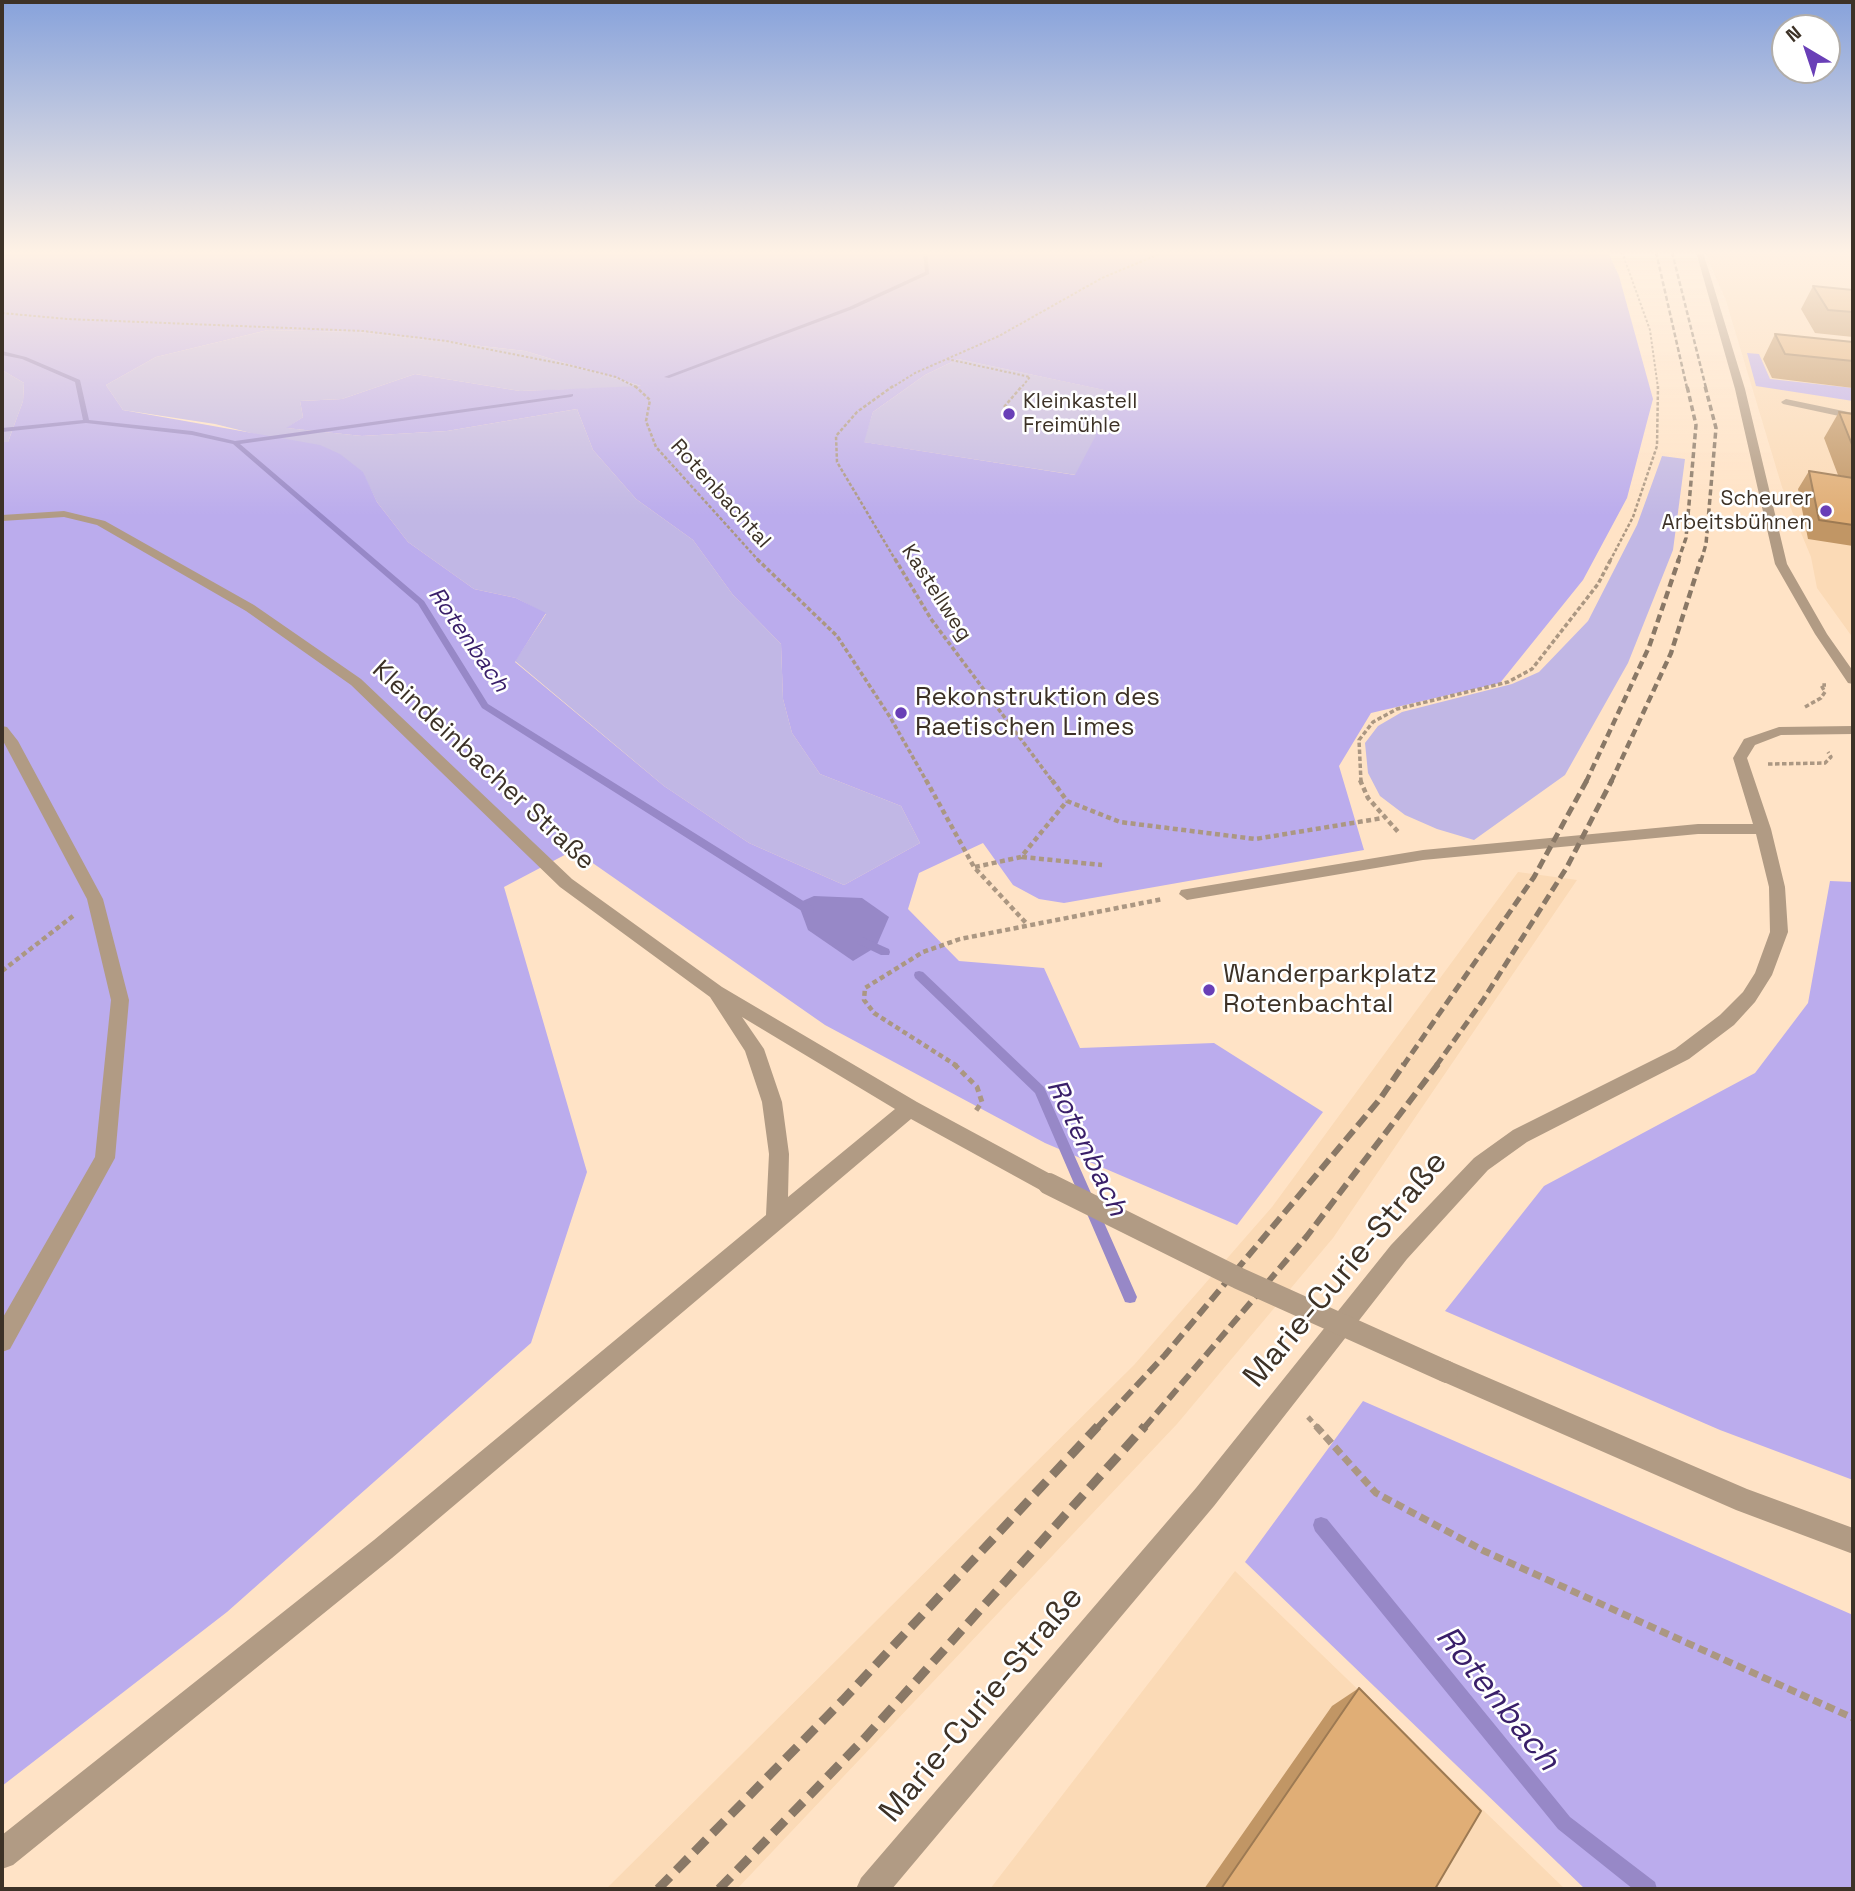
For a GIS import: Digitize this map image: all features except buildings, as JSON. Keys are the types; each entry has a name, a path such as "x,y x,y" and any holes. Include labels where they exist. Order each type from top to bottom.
{"street":[{"path":"1726,340 1741,389 1781,564 1821,634 1853,680"},
{"path":"1786,402 1853,416"},
{"name":"Kleindeinbacher Straße","path":"2,518 64,514 101,523 250,608 356,682 566,883 716,992 957,1134 1049,1184 1238,1278 1745,1501 1853,1541"},
{"name":"Marie-Curie-Straße","path":"872,1889 1205,1497 1399,1252 1481,1164 1520,1136 1682,1054 1727,1020 1749,997 1763,975 1779,932 1777,887 1763,829 1740,758 1749,742 1763,735 1796,728 1853,730"},
{"path":"2,730 11,741 95,900 120,1000 104,1158 2,1341"},
{"path":"1187,894 1423,855 1698,829 1763,829"},
{"path":"716,992 754,1049 772,1102 779,1154 777,1221"},
{"path":"2,1854 383,1549 910,1108"}],"path":[{"name":"Rotenbachtal","path":"440,340 568,365 616,377 641,389 650,400 646,421 656,447 748,550 837,636 890,717 974,867"},
{"name":"Kastellweg","path":"989,340 946,359 880,394 856,412 836,436 837,462 931,619 1067,801"},
{"path":"1423,855 1383,818 1368,798 1359,779 1359,740 1373,722 1397,709 1508,682 1532,669 1598,584 1633,517 1657,446 1660,399 1651,340"},
{"path":"946,359 1030,377 1004,407"},
{"path":"1764,765 1775,762 1825,763 1831,757 1805,706 1821,698 1825,692 1821,685 1832,685"},
{"path":"1021,857 1067,801 1120,821 1255,839 1383,818"},
{"path":"974,867 1021,857 1102,865"},
{"path":"974,867 1027,923"},
{"path":"957,1134 982,1102 977,1087 958,1066 874,1013 864,1000 865,988 923,952 1027,923 1187,894"},
{"path":"2,971 95,900"},
{"path":"1287,1393 1376,1493 1484,1551 1853,1718"}],"shaded area":[{"path":"2,340 225,340 156,357 106,385 123,410 320,445 340,454 363,472 377,502 408,542 474,589 516,598 546,613 515,662 664,786 749,843 844,885 920,843 901,806 820,774 792,733 783,699 781,644 733,595 693,540 636,499 593,450 577,409 447,431 362,436 286,428 303,417 300,401 342,399 415,374 520,391 641,386 525,351 431,340 1637,340 1653,399 1627,498 1583,580 1500,683 1371,713 1339,766 1364,850 1064,903 1039,899 1013,885 983,843 919,873 908,909 959,961 1044,968 1080,1048 1214,1043 1323,1112 1237,1225 1045,1143 825,1025 574,850 504,887 587,1172 531,1343 227,1612 2,1786 2,442 8,442 23,401 24,383 2,370","holes":["958,359 1118,393 1075,475 864,442 873,412 925,375"]},
{"path":"225,340 431,340 525,351 644,387 520,391 415,374 342,399 300,401 303,417 287,428 362,436 447,431 577,409 593,450 636,499 693,540 733,595 781,644 783,699 792,733 820,774 901,806 920,843 844,885 749,843 664,786 515,661 546,614 516,598 474,589 408,542 377,502 362,472 267,437 215,424 123,410 106,385 156,357"},
{"path":"1738,340 1853,340 1853,638 1817,588 1811,557 1782,487"},
{"path":"1747,353 1759,354 1770,379 1853,388 1853,401 1756,386"},
{"path":"958,359 1119,393 1076,475 863,442 873,412 925,375"},
{"path":"2,370 24,383 23,401 8,442 2,442"},
{"path":"1662,456 1685,459 1673,550 1628,663 1565,775 1474,840 1437,829 1405,815 1380,796 1368,773 1365,743 1378,726 1402,712 1512,684 1539,672 1588,621 1637,525"},
{"path":"1518,872 1577,880 1333,1238 1177,1424 737,1889 606,1889 1134,1365 1272,1207"},
{"path":"1830,881 1853,882 1853,1480 1720,1430 1445,1311 1544,1186 1755,1073 1808,1003"},
{"path":"814,896 862,898 889,917 876,947 853,961 808,930 798,903"},
{"path":"1363,1401 1853,1615 1853,1889 1585,1889 1245,1562"},
{"path":"1235,1571 1565,1889 990,1889"}],"waterway":[{"path":"667,377 765,340"},
{"name":"Rotenbach","path":"2,353 24,358 78,381 86,421"},
{"path":"235,443 571,395"},
{"path":"2,430 86,421"},
{"name":"Rotenbach","path":"86,421 192,433 235,443"},
{"name":"Rotenbach","path":"235,443 421,603 485,706 809,910"},
{"name":"Rotenbach","path":"862,941 885,952"},
{"name":"Rotenbach","path":"919,975 1040,1090 1130,1297"},
{"name":"Rotenbach","path":"1321,1525 1564,1823 1648,1889"}],"railway":[{"path":"1676,340 1687,388"},
{"path":"1694,340 1706,388"},
{"path":"1678,561 1686,538 1696,425 1687,386"},
{"path":"1701,561 1706,544 1716,428 1705,386"},
{"path":"1587,781 1649,647 1679,559"},
{"path":"1611,781 1671,653 1701,559"},
{"path":"1403,1066 1534,877 1587,781"},
{"path":"1436,1066 1483,1000 1567,867 1611,781"},
{"path":"1097,1428 1165,1355 1380,1099 1404,1064"},
{"path":"1144,1428 1307,1236 1438,1064"},
{"path":"658,1889 843,1700 1098,1426"},
{"path":"719,1889 864,1739 1145,1426"}],"place":[{"name":"Kleinkastell Freimühle","path":"1009,414"},
{"name":"Scheurer Arbeitsbühnen","path":"1826,511"},
{"name":"Rekonstruktion des Raetischen Limes","path":"901,713"},
{"name":"Wanderparkplatz Rotenbachtal","path":"1209,990"}]}
